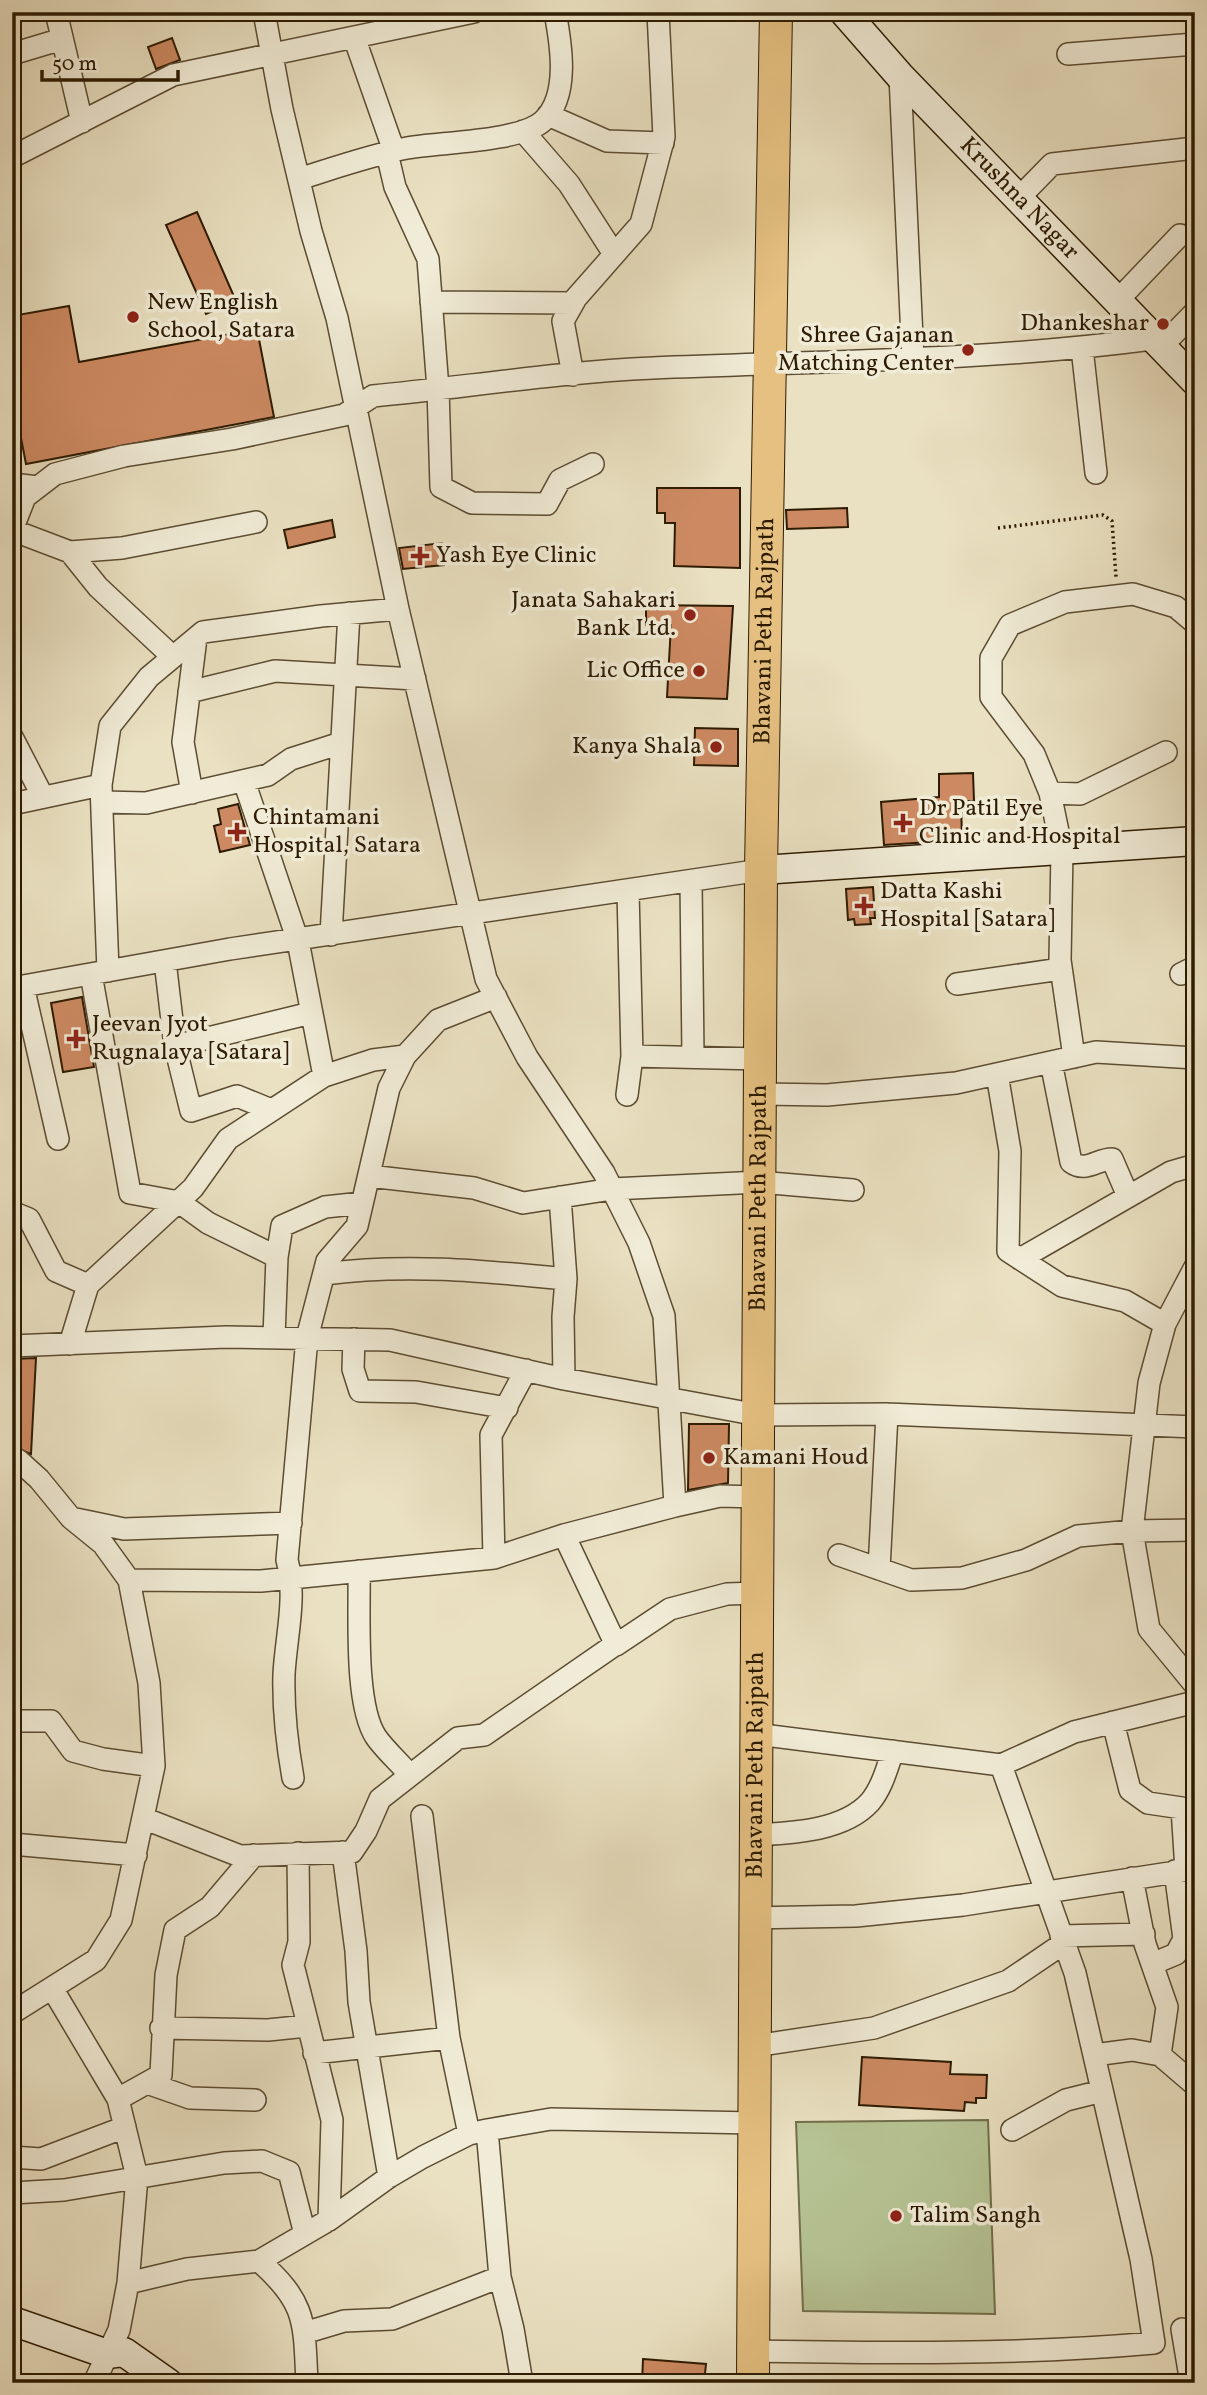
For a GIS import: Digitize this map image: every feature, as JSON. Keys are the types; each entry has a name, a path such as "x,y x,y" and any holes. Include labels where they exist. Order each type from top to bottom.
{"main road":[{"name":"Bhavani Peth Rajpath","path":"753,2383 761,870 776,12"},
{"name":"Krushna Nagar","path":"844,12 900,76 1195,381"},
{"path":"761,870 1195,841"},
{"path":"12,2321 107,2354 124,2351 168,2383"}],"street":[{"path":"56,12 82,122"},
{"path":"264,12 299,178 337,318 398,609 486,979 527,1057 612,1189 639,1243 664,1316 675,1506"},
{"path":"12,157 173,75 474,12"},
{"path":"299,178 391,153 523,131 543,121 555,105 562,63 555,12"},
{"path":"573,375 563,321 573,303 640,224 663,143 658,12"},
{"path":"354,37 391,153 395,187 428,259 438,389 441,487 472,503 547,504 560,480 593,464"},
{"path":"12,54 62,39"},
{"path":"1068,54 1195,44"},
{"path":"900,76 914,360"},
{"path":"548,115 607,141 663,143"},
{"path":"523,131 569,184 614,254"},
{"path":"1018,199 1052,164 1195,148"},
{"path":"1118,300 1180,235"},
{"path":"431,302 573,303"},
{"path":"256,522 122,548 69,552 12,530 25,498 55,474 124,456 344,415 373,396 651,368 768,367 914,360 1157,343 1195,312"},
{"path":"1082,348 1096,474"},
{"path":"12,484 38,487"},
{"path":"69,552 98,587 173,657"},
{"path":"1074,1057 1061,969 1062,851 1050,793 1034,754 991,697 991,659 1010,625 1065,602 1133,594 1176,607 1195,623"},
{"path":"277,1257 208,1223 179,1202 130,1193 99,972 101,794 110,726 149,677 203,632 398,609"},
{"path":"331,935 349,613"},
{"path":"192,793 183,742 196,638"},
{"path":"189,692 275,671 415,680"},
{"path":"12,737 43,797"},
{"path":"12,804 43,797 101,794 146,803 268,775 291,759 341,743"},
{"path":"1050,793 1080,794 1166,752"},
{"path":"244,781 298,941 324,1076"},
{"path":"58,1139 17,987 164,961 761,870"},
{"path":"691,881 693,1057"},
{"path":"627,1095 632,1056 628,891"},
{"path":"164,961 176,1046 191,1111 237,1096 269,1109"},
{"path":"957,984 1061,969"},
{"path":"293,1778 284,1676 292,1577 288,1560 307,1338 327,1261 357,1226 389,1088 405,1056 438,1020 496,997"},
{"path":"176,1046 311,1013"},
{"path":"760,1094 827,1095 956,1083 1096,1052 1195,1058"},
{"path":"70,1343 88,1285 193,1188 228,1139 269,1109 324,1076 373,1060 405,1056"},
{"path":"632,1056 760,1059"},
{"path":"1051,1062 1071,1162 1079,1167 1112,1159 1128,1196"},
{"path":"997,1073 1010,1151 1009,1251 1062,1286 1125,1301 1165,1324"},
{"path":"1020,1259 1171,1172 1195,1165"},
{"path":"369,1176 474,1188 523,1203 612,1189 760,1182 853,1190"},
{"path":"560,1197 566,1279 563,1317 564,1380"},
{"path":"274,1337 277,1257 282,1226 325,1207 362,1203"},
{"path":"12,1212 29,1219 56,1271 88,1285"},
{"path":"324,1274 379,1267 452,1268 566,1279"},
{"path":"1193,1675 1149,1629 1132,1531 1149,1383 1165,1324 1195,1267"},
{"path":"12,1346 274,1337 390,1340 564,1380 758,1415 887,1414 1142,1427 1195,1427"},
{"path":"354,1339 353,1369 360,1391 416,1392 506,1408"},
{"path":"494,1558 491,1435 526,1370"},
{"path":"879,1569 887,1414"},
{"path":"12,1460 18,1460 39,1479 71,1518 103,1544 129,1580 149,1683 153,1766 121,1920 96,1960 12,2013"},
{"path":"129,1580 261,1581 494,1558 564,1535 675,1506 720,1496 758,1497"},
{"path":"71,1518 124,1529 291,1522"},
{"path":"839,1555 911,1580 962,1578 1026,1560 1078,1536 1132,1531 1195,1530"},
{"path":"564,1535 616,1644"},
{"path":"359,1571 362,1685 367,1716 376,1736 409,1774"},
{"path":"143,1818 240,1856 352,1852 366,1831 380,1799 458,1738 484,1735 670,1609 727,1594 757,1593"},
{"path":"756,1734 1001,1765 1074,1732 1195,1702"},
{"path":"12,1721 51,1721 74,1751 103,1759 153,1766"},
{"path":"1113,1722 1130,1790 1148,1803 1182,1808 1184,1939 1176,1954 1152,1964"},
{"path":"756,1835 791,1833 853,1816 870,1801 882,1783 893,1751"},
{"path":"1001,1765 1075,1973 1141,2259 1154,2343"},
{"path":"422,1816 449,2038 478,2132 500,2277 513,2329 522,2383"},
{"path":"16,1848 136,1855"},
{"path":"343,1852 356,1951 359,2002 388,2177"},
{"path":"298,1853 299,1942 293,1965 332,2120 329,2220"},
{"path":"118,2099 160,2075 166,1975 176,1930 210,1907 254,1855"},
{"path":"755,1918 856,1916 1046,1893 1185,1870"},
{"path":"1132,1878 1152,1964 1167,2007 1160,2055"},
{"path":"755,2046 874,2028 1008,1980 1063,1940 1144,1934"},
{"path":"52,1988 118,2099 137,2178 128,2283 119,2330 94,2383"},
{"path":"161,2028 268,2030 307,2026"},
{"path":"314,2053 449,2038"},
{"path":"1094,2055 1132,2050 1160,2055 1194,2087"},
{"path":"147,2083 190,2098 255,2100"},
{"path":"1012,2130 1066,2100 1102,2091"},
{"path":"128,2283 187,2269 258,2261 329,2220 388,2177 478,2132 551,2119 754,2123"},
{"path":"12,2157 41,2159 125,2127"},
{"path":"12,2193 64,2190 261,2161 289,2172 305,2234"},
{"path":"258,2261 286,2284 304,2322 307,2383"},
{"path":"304,2333 344,2321 392,2319 500,2277"},
{"path":"753,2351 974,2354 1072,2351 1154,2343 1188,2325 1191,2383"}],"path":[{"path":"998,528 1103,515 1112,521 1114,531 1117,596"}],"green space":[{"name":"Talim Sangh","path":"988,2120 995,2314 803,2311 796,2122"}],"building":[{"path":"172,38 180,60 156,69 148,47"},
{"path":"197,212 236,301 206,314 166,225"},
{"path":"69,306 79,362 257,329 274,417 26,464 12,391 12,374 15,374 12,316"},
{"path":"657,488 740,488 740,568 674,566 675,523 665,523 665,513 657,513"},
{"path":"847,508 848,527 787,529 786,510"},
{"path":"332,520 335,537 288,548 284,530"},
{"path":"442,543 444,565 403,569 399,548"},
{"path":"646,605 733,606 727,699 667,697 671,625 646,625"},
{"name":"Kanya Shala","path":"695,728 738,729 738,766 694,765"},
{"path":"973,773 974,801 961,801 962,840 884,845 881,802 939,797 939,774"},
{"path":"238,804 250,845 220,852 214,826 221,824 218,809"},
{"path":"873,887 875,918 870,918 871,924 855,925 854,919 848,920 846,889"},
{"path":"82,997 94,1067 63,1072 51,1003"},
{"path":"36,1358 31,1454 12,1447 12,1359"},
{"name":"Kamani Houd","path":"689,1424 729,1424 728,1483 688,1490"},
{"path":"862,2057 951,2062 950,2074 987,2075 986,2098 976,2098 976,2103 965,2102 964,2111 859,2105"},
{"path":"643,2359 706,2364 704,2383 642,2383"}],"place":[{"name":"New English School, Satara","path":"133,317"},
{"name":"Dhankeshar","path":"1163,324"},
{"name":"Shree Gajanan Matching Center","path":"968,350"},
{"name":"Yash Eye Clinic","path":"420,556"},
{"name":"Janata Sahakari Bank Ltd.","path":"690,615"},
{"name":"Lic Office","path":"699,671"},
{"name":"Kanya Shala","path":"716,747"},
{"name":"Dr Patil Eye Clinic and Hospital","path":"903,823"},
{"name":"Chintamani Hospital, Satara","path":"237,832"},
{"name":"Datta Kashi Hospital [Satara]","path":"864,906"},
{"name":"Jeevan Jyot Rugnalaya [Satara]","path":"76,1039"},
{"name":"Kamani Houd","path":"709,1458"},
{"name":"Talim Sangh","path":"896,2216"}]}
